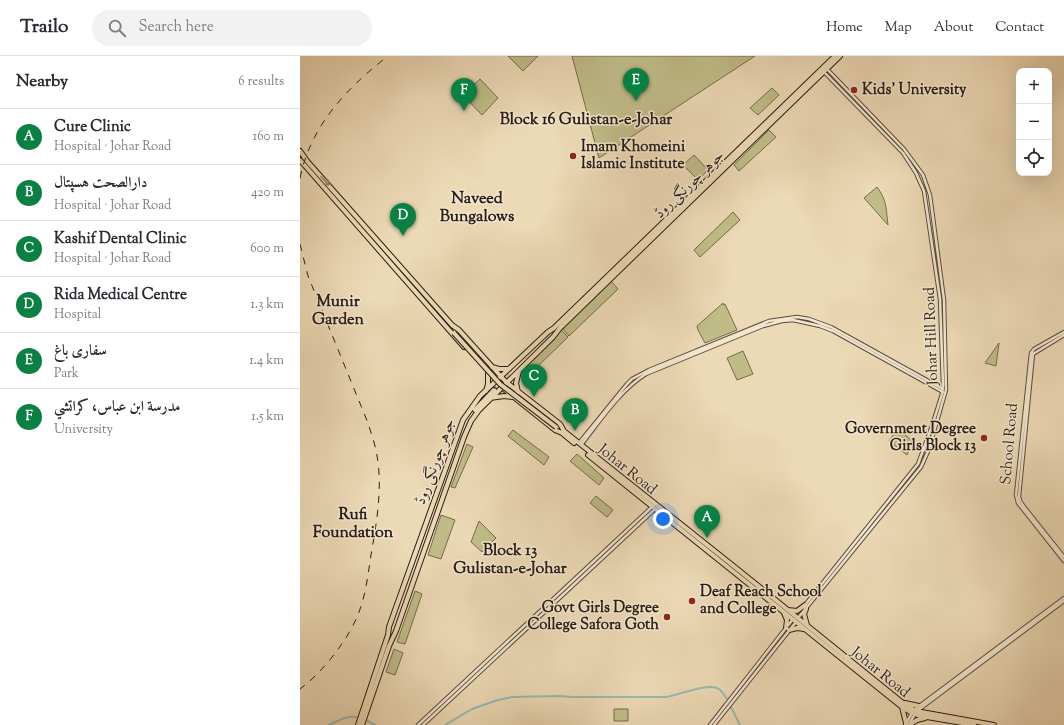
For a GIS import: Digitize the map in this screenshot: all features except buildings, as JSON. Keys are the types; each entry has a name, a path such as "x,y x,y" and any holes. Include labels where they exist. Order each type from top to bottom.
{"main road":[{"name":"جوہر چورنگی روڈ","path":"390,636 389,627 463,420 476,400 485,391 494,387 501,387 506,382 510,373 548,332 555,330 798,94 835,56"},
{"name":"جوہر چورنگی روڈ","path":"802,90 825,72 840,56"},
{"path":"300,151 386,254"},
{"path":"300,160 502,382 563,432"},
{"name":"Johar Road","path":"450,326 459,330 506,382 560,424 563,432 654,507 740,574"},
{"name":"Johar Road","path":"450,326 452,335 488,374 494,387 501,387 555,430 563,432 580,444 902,705 927,717 974,725"},
{"name":"جوہر چورنگی روڈ","path":"361,724 392,628 466,421 476,404 494,387 501,377 519,371 553,337 555,330"},
{"path":"490,366 510,373"},
{"path":"518,392 516,382 519,371"},
{"path":"485,391 488,384 488,374"},
{"name":"جوہر چورنگی روڈ","path":"390,636 397,632 464,438 474,415 490,398 494,387"},
{"path":"490,398 504,396 513,397"},
{"path":"808,604 804,614 807,628 788,629 784,610 797,611 808,604"},
{"path":"919,706 902,705 907,725 927,717"},
{"name":"Johar Road","path":"914,712 994,725"}],"street":[{"name":"Johar Hill Road","path":"788,629 921,468 929,449 932,431 944,392 943,311 937,244 927,186 914,161 894,137 825,72"},
{"name":"Johar Hill Road","path":"825,72 891,140 910,162 923,186 943,311"},
{"path":"891,140 894,137"},
{"path":"580,444 622,389 632,379 649,370 772,323 793,320 809,323 833,331 944,392"},
{"name":"School Road","path":"1064,333 1031,352 1018,491 1018,503 1064,561"},
{"name":"Johar Hill Road","path":"944,369 944,392"},
{"path":"418,725 577,580 654,507"},
{"name":"School Road","path":"1058,552 1064,557"},
{"path":"907,725 919,706 950,685 1064,598"},
{"path":"914,712 945,692 1064,601"},
{"path":"710,725 788,629"},
{"path":"714,725 788,629"},
{"path":"423,725 502,649"}],"shaded area":[{"path":"508,56 538,56 523,71"},
{"path":"572,56 755,56 599,158"},
{"path":"480,79 498,98 482,115 463,95"},
{"path":"772,88 779,95 758,115 750,108"},
{"path":"769,130 776,137 739,171 734,165"},
{"path":"694,155 708,170 698,180 683,165"},
{"path":"877,187 884,201 888,225 864,198"},
{"path":"733,212 740,220 700,257 694,250"},
{"path":"611,281 618,289 569,336 562,328"},
{"path":"723,303 723,305 725,304 737,330 705,343 697,326"},
{"path":"561,330 568,337 534,370 527,363"},
{"path":"999,343 996,366 985,363"},
{"path":"743,351 753,374 737,380 727,358"},
{"path":"898,428 912,441 907,455 889,441"},
{"path":"513,430 549,457 544,465 508,436"},
{"path":"467,444 473,447 455,488 451,487"},
{"path":"577,454 604,478 599,485 570,461"},
{"path":"596,496 613,510 607,517 590,503"},
{"path":"441,515 455,520 441,559 428,555"},
{"path":"479,521 496,538 482,552 471,542"},
{"path":"415,591 422,594 405,644 397,642"},
{"path":"394,649 403,653 395,675 386,672"},
{"path":"614,709 628,709 628,721 614,721"}],"waterway":[{"path":"445,725 472,709 512,697 666,697 701,688 714,687 719,689 727,699"},
{"path":"731,707 740,725"},
{"path":"329,725 347,717 359,718"},
{"path":"364,719 375,725"}],"tunnel":[{"path":"494,390 512,374"}],"railway":[{"path":"300,178 305,159 313,141 333,109 358,81 388,56"},
{"path":"300,244 308,276 368,423 375,446 379,473 379,501 377,515 368,577 359,612 342,644 318,674 300,689"}],"place":[{"name":"Kids' University","path":"854,90"},
{"name":"سفاری باغ","path":"636,101"},
{"name":"مدرسة ابن عباس، كراتشي","path":"464,111"},
{"name":"Imam Khomeini Islamic Institute","path":"573,156"},
{"name":"Rida Medical Centre","path":"403,236"},
{"name":"Kashif Dental Clinic","path":"534,397"},
{"name":"دارالصحت ہسپتال","path":"575,431"},
{"name":"Government Degree Girls Block 13","path":"984,438"},
{"name":"Cure Clinic","path":"707,538"},
{"name":"Deaf Reach School and College","path":"692,601"},
{"name":"Govt Girls Degree College Safora Goth","path":"667,617"}],"district":[{"name":"Block 16 Gulistan-e-Johar","path":"586,120"},
{"name":"Naveed Bungalows","path":"477,208"},
{"name":"Munir Garden","path":"338,311"},
{"name":"Rufi Foundation","path":"353,524"},
{"name":"Block 13 Gulistan-e-Johar","path":"510,560"}]}
